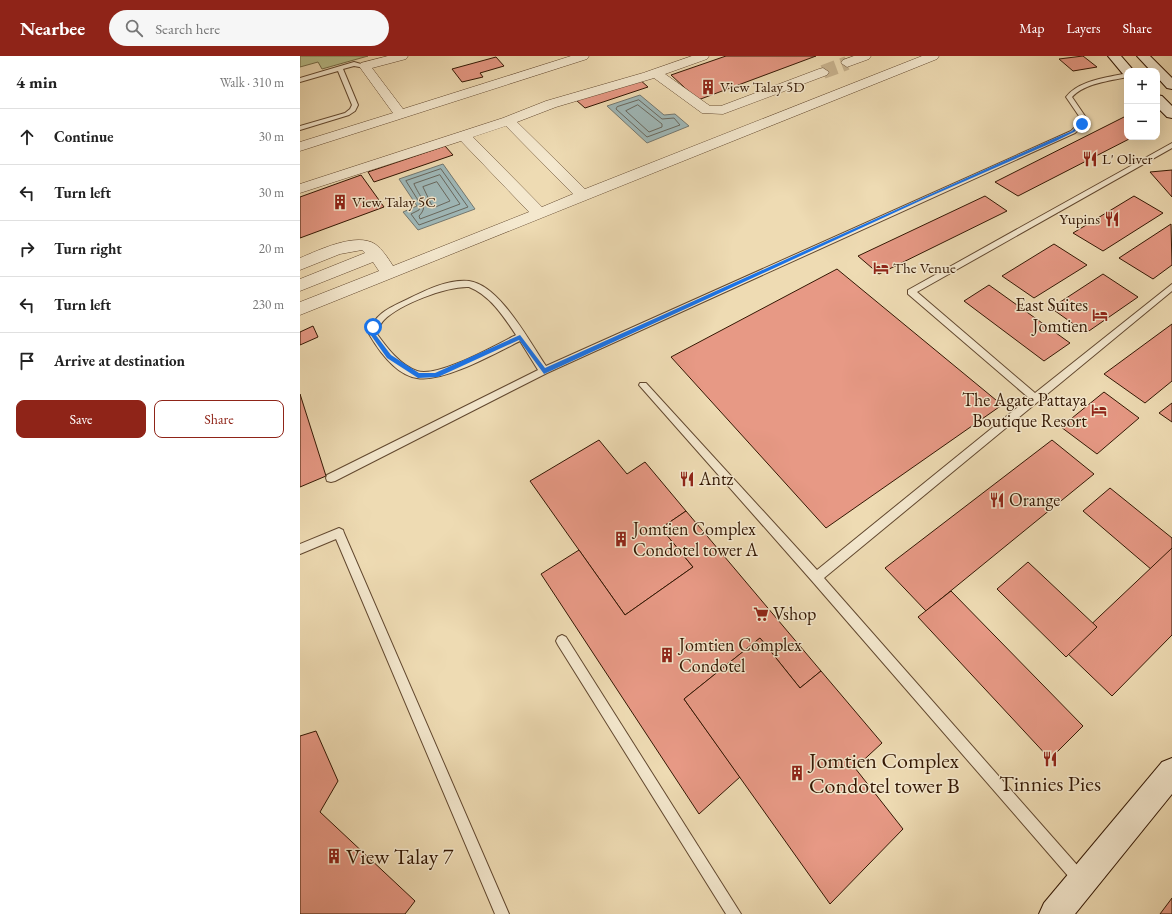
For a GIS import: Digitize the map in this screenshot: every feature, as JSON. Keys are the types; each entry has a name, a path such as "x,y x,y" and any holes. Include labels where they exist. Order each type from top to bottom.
{"main road":[{"path":"1114,56 1125,68"},
{"path":"1143,56 1172,85"},
{"path":"1160,102 1172,114"},
{"path":"1055,914 1081,880 1172,772"}],"street":[{"path":"400,114 365,66 402,56"},
{"path":"300,147 583,56"},
{"path":"300,189 508,121 558,102 656,73 703,56"},
{"path":"846,63 865,56"},
{"path":"300,309 933,56"},
{"path":"656,73 707,110 715,111 723,110 823,72"},
{"path":"508,121 583,196"},
{"path":"462,135 539,213"},
{"path":"300,264 356,245 365,245 376,255 389,273"},
{"path":"300,285 376,255"}],"lane":[{"path":"300,80 355,64 365,66"},
{"path":"300,128 347,114 353,110 355,105 340,68"},
{"path":"331,478 544,371 1073,132 1082,124 1084,119 1069,97 1072,92 1083,87 1124,76"},
{"path":"1036,399 911,292 1172,145"},
{"path":"520,337 450,370 424,377 418,376 405,369 389,357 372,334 373,327 379,319 388,312 437,289 464,284 477,286 489,294 520,337 544,371"},
{"path":"816,577 1172,287"},
{"path":"643,385 816,577 1081,880"},
{"path":"300,549 339,533 502,914"},
{"path":"562,641 734,914"}],"green space":[{"path":"300,56 368,56 322,69 318,62 300,67"}],"water":[{"path":"640,95 664,115 675,114 689,126 647,143 607,106"},
{"path":"443,164 475,209 418,230 403,212 417,206 399,179"}],"building":[{"name":"View Talay 5D","path":"726,56 816,56 698,100 671,75"},
{"path":"1083,56 1097,67 1073,71 1059,59"},
{"path":"496,57 504,66 480,73 483,77 462,82 452,69"},
{"path":"639,79 648,87 585,108 576,100"},
{"path":"1124,117 1124,140 1127,140 1018,196 995,182"},
{"path":"445,146 453,155 374,182 368,172"},
{"path":"1172,170 1172,197 1150,172"},
{"name":"View Talay 5C","path":"361,175 384,207 300,238 300,197"},
{"path":"985,196 1007,211 879,274 858,256"},
{"path":"1134,196 1163,213 1103,251 1073,233"},
{"path":"1171,224 1172,265 1153,279 1119,258"},
{"path":"1054,244 1087,265 1034,298 1002,276"},
{"path":"837,269 1002,405 826,528 671,357"},
{"path":"1103,274 1138,297 1086,333 1051,308"},
{"path":"989,285 1070,343 1044,361 964,301"},
{"path":"1172,324 1172,381 1145,403 1104,374"},
{"path":"313,326 318,337 300,345 300,332"},
{"path":"1104,392 1139,418 1097,454 1061,427"},
{"path":"300,394 326,476 300,487"},
{"path":"1172,403 1172,422 1159,413"},
{"name":"Jomtien Complex Condotel tower A","path":"599,440 627,474 645,462 686,511 661,528 693,567 625,615 530,481"},
{"path":"1052,440 1094,474 926,611 885,568"},
{"path":"1110,488 1172,538 1172,551 1152,570 1083,511"},
{"name":"Jomtien Complex Condotel","path":"686,511 821,671 800,688 760,638 684,699 740,777 699,814 541,574 579,550 625,615 693,567 661,528"},
{"path":"1172,548 1172,635 1112,696 1064,650"},
{"path":"1028,562 1097,627 1066,657 997,589"},
{"path":"951,591 1083,726 1050,759 918,617"},
{"name":"Jomtien Complex Condotel tower B","path":"760,638 800,688 821,671 882,743 855,768 903,829 830,904 684,699"},
{"name":"View Talay 7","path":"316,731 338,781 320,812 415,901 405,914 300,914 300,736"},
{"path":"1172,898 1172,914 1160,914"}],"tunnel":[{"path":"823,72 847,63"}],"place":[{"name":"View Talay 5D","path":"708,87"},
{"name":"L' Oliver","path":"1090,159"},
{"name":"View Talay 5C","path":"340,202"},
{"name":"Yupins","path":"1112,219"},
{"name":"The Venue","path":"881,268"},
{"name":"East Suites Jomtien","path":"1100,315"},
{"name":"The Agate Pattaya Boutique Resort","path":"1099,410"},
{"name":"Antz","path":"687,479"},
{"name":"Orange","path":"997,500"},
{"name":"Jomtien Complex Condotel tower A","path":"621,539"},
{"name":"Vshop","path":"761,614"},
{"name":"Jomtien Complex Condotel","path":"667,655"},
{"name":"Tinnies Pies","path":"1050,759"},
{"name":"Jomtien Complex Condotel tower B","path":"797,773"},
{"name":"View Talay 7","path":"334,856"}],"route":[{"path":"373,327 372,334 389,357 405,369 418,376 424,377 436,375 450,370 520,337 544,371 920,199 1073,132 1082,124"}]}
